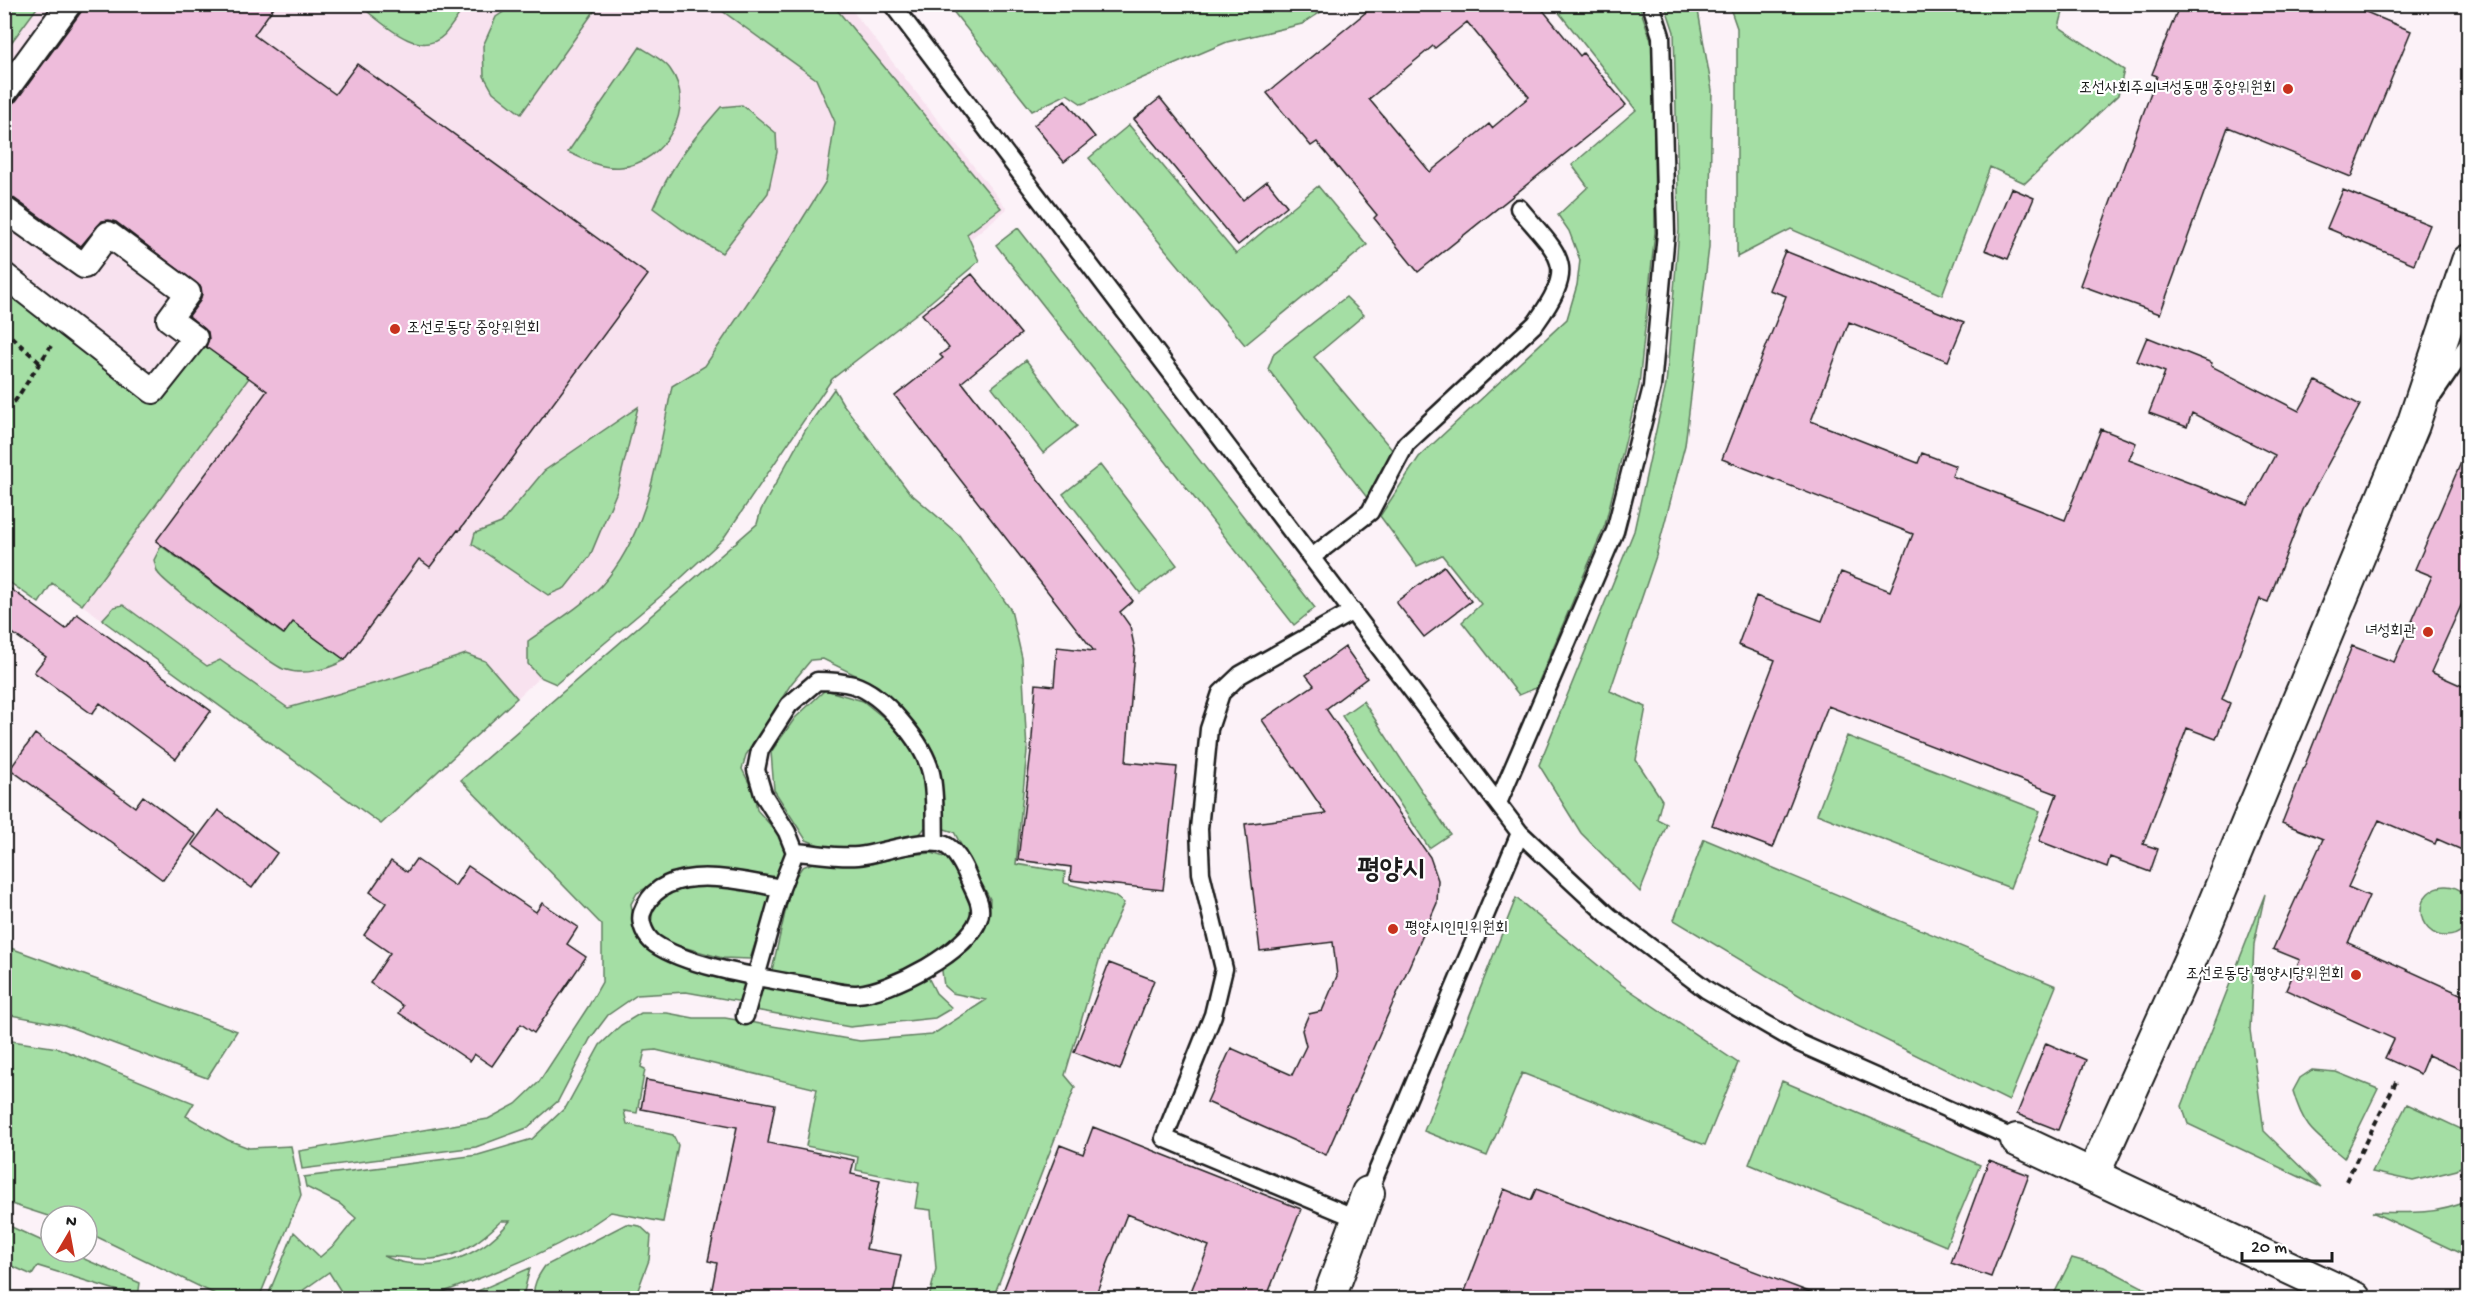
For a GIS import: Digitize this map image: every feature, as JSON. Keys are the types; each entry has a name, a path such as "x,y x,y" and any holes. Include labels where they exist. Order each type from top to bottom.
{"street":[{"path":"4,93 69,4"},
{"path":"4,209 84,267 108,234 188,293 169,319 195,338 153,391 4,275"},
{"path":"2093,1175 2203,931 2413,425 2469,261"},
{"path":"2017,1140 2355,1299"},
{"path":"1329,1299 1363,1206"}],"lane":[{"path":"892,4 1520,833 1610,917 1707,990 1799,1043 2017,1140"},
{"path":"1498,803 1615,531 1652,387 1666,233 1661,36 1651,4"},
{"path":"1312,558 1370,512 1406,444 1536,323 1552,300 1560,282 1561,266 1554,249 1519,208"},
{"path":"2413,425 2469,344"},
{"path":"1353,611 1240,675 1221,693 1209,729 1199,829 1201,873 1224,969 1213,1015 1164,1138 1363,1206 1520,833"},
{"path":"745,1016 781,888 795,852 787,832 763,794 756,770 760,750 789,705 817,681 855,685 876,698 903,724 927,758 932,776 935,842"},
{"path":"781,888 722,878 688,879 670,883 646,904 641,917 644,930 654,944 686,959 756,976 854,994 876,992 926,969 972,934 982,910 960,860 947,846 935,842 855,856 795,852"}],"path":[{"path":"4,330 40,363 15,401 4,406"},
{"path":"2346,1181 2396,1082"}],"shaded area":[{"path":"5,5 848,5 1007,209 860,330 619,604 381,824 52,583 39,603 5,579"}],"green space":[{"path":"4,5 39,5 5,51"},
{"path":"359,5 466,5 444,35 434,42 423,43 411,41 388,28"},
{"path":"514,5 585,5 595,10 521,114 493,92 484,76 483,46 496,17"},
{"path":"714,5 833,5 1001,208 967,234 979,261 921,310 832,379 723,539 668,590 556,684 540,677 528,664 528,641 585,601 618,565 631,542 650,491 672,386 705,366 785,247 826,181 835,122 816,79"},
{"path":"948,5 1332,5 1302,24 1227,42 1082,104 1067,94 1032,111"},
{"path":"1553,5 1639,5 1653,46 1655,232 1639,385 1605,525 1536,688 1519,695 1462,622 1481,604 1442,555 1417,566 1380,516 1419,457 1567,319 1577,285 1580,260 1569,231 1558,215 1588,187 1572,165 1636,110"},
{"path":"1665,5 1697,5 1712,90 1709,247 1685,445 1656,556 1610,691 1646,707 1636,760 1662,800 1657,819 1667,824 1640,892 1581,833 1539,765 1634,531 1666,385 1679,230 1674,32"},
{"path":"1729,5 2065,5 2059,27 2124,70 2118,95 2025,183 1990,167 1942,295 1791,229 1737,257 1737,28"},
{"path":"640,47 667,66 678,84 680,100 678,116 672,131 651,155 637,163 621,167 600,165 568,152"},
{"path":"742,105 776,133 777,152 768,193 722,253 687,233 653,208 674,167 710,119 721,107"},
{"path":"1129,125 1236,254 1318,186 1367,245 1245,345 1089,158"},
{"path":"1018,228 1315,608 1294,625 996,245"},
{"path":"4,275 153,391 195,338 249,378 82,605 52,583 39,603 5,579"},
{"path":"1346,297 1364,315 1314,357 1394,452 1368,499 1268,369 1274,353"},
{"path":"1026,360 1077,426 1043,453 992,387"},
{"path":"834,389 909,492 959,535 1011,610 1022,658 1027,751 1016,864 1065,872 1064,883 1114,896 1124,903 1101,954 1065,1075 1075,1087 993,1298 929,1298 936,1269 931,1210 915,1208 919,1183 856,1170 858,1157 806,1146 817,1089 656,1050 645,1051 641,1067 645,1069 637,1113 624,1111 627,1124 673,1135 678,1145 663,1222 611,1212 591,1226 548,1249 436,1295 435,1298 345,1298 329,1272 292,1298 267,1298 294,1232 320,1257 335,1244 356,1218 340,1204 306,1187 304,1177 478,1155 532,1139 566,1107 600,1045 621,1025 641,1013 667,1013 694,1018 725,1018 860,1041 932,1035 986,1000 952,993 944,986 942,971 945,958 984,931 989,917 990,899 954,832 941,828 937,762 910,719 878,686 823,659 811,660 791,684 746,755 742,769 754,793 757,810 783,839 786,855 775,878 679,874 637,893 631,904 636,933 647,950 685,964 747,979 742,1002 686,992 637,995 608,1015 590,1039 558,1101 527,1128 476,1147 302,1169 299,1151 488,1119 516,1104 539,1082 602,982 602,925 461,780 757,524 761,510 806,429","holes":["501,1221 510,1221 484,1245 452,1260 436,1264 418,1264 401,1262 383,1256 442,1258 469,1247"]},
{"path":"638,407 617,491 590,556 565,588 548,595 472,544 475,533 501,523 544,471"},
{"path":"1100,465 1177,565 1140,593 1063,494"},
{"path":"161,546 283,634 293,622 345,660 331,667 307,672 291,671 274,664 197,607 158,573 154,560"},
{"path":"123,605 207,666 220,660 288,708 394,678 466,654 485,661 517,698 381,824 102,620 114,607"},
{"path":"825,690 863,701 900,731 917,755 926,774 928,824 919,835 871,848 849,850 824,847 806,840 774,790 771,752 795,718"},
{"path":"1363,701 1450,834 1429,848 1342,716"},
{"path":"1847,736 2040,811 2010,888 1817,814"},
{"path":"1704,839 2056,986 2009,1101 1817,1006 1674,920"},
{"path":"932,853 953,860 976,912 972,925 926,960 870,986 851,988 777,974 772,970 792,882 802,867 824,859 872,864 905,855"},
{"path":"683,883 772,892 750,959 722,958 658,940 651,932 654,907 661,896"},
{"path":"2441,886 2451,886 2464,893 2471,906 2471,916 2464,929 2451,936 2441,936 2432,932 2425,925 2421,916 2421,906 2425,897 2432,890"},
{"path":"2265,894 2254,944 2250,1030 2264,1131 2321,1187 2188,1124 2182,1106"},
{"path":"1516,898 1622,985 1738,1063 1705,1145 1522,1073 1487,1156 1424,1131"},
{"path":"5,946 237,1031 207,1078 64,1025 5,1014"},
{"path":"928,977 936,993 952,1008 935,1018 850,1027 755,1010 763,984 854,999 883,997"},
{"path":"5,1040 58,1048 194,1103 186,1116 228,1140 249,1148 291,1146 301,1195 259,1298 223,1298 99,1238 99,1204 39,1204 39,1213 5,1202"},
{"path":"2312,1070 2336,1072 2378,1089 2344,1158 2311,1129 2297,1104 2293,1091 2300,1078"},
{"path":"1782,1081 1980,1165 1946,1246 1749,1164"},
{"path":"2407,1104 2461,1129 2468,1140 2468,1160 2457,1170 2413,1181 2372,1172"},
{"path":"2468,1201 2468,1257 2372,1212 2433,1211"},
{"path":"5,1224 39,1240 39,1264 96,1264 140,1283 138,1297 38,1266 32,1275 5,1263"},
{"path":"626,1224 640,1226 651,1236 649,1260 635,1298 534,1298 536,1281 545,1266"},
{"path":"2072,1258 2104,1267 2148,1290 2144,1298 2052,1298"},
{"path":"530,1268 524,1292 525,1298 462,1298"}],"building":[{"name":"조선로동당 중앙위원회","path":"83,4 276,4 254,35 335,94 357,64 648,275 459,531 430,567 419,559 345,660 293,622 284,634 156,541 267,391 206,347 209,339 208,332 189,316 200,301 201,287 116,222 102,221 81,246 12,197 4,195 4,107 16,101 81,12"},
{"path":"1376,4 1538,4 1580,56 1583,53 1626,105 1418,272 1374,218 1377,215 1317,142 1311,146 1267,93","holes":["1467,22 1529,97 1492,128 1489,124 1430,172 1369,99 1433,46 1435,48"]},
{"name":"조선사회주의녀성동맹 중앙위원회","path":"2180,4 2347,4 2411,31 2351,177 2228,127 2160,314 2080,285 2157,76 2152,74"},
{"path":"1160,98 1243,200 1267,181 1287,206 1238,245 1134,119"},
{"path":"1065,100 1095,137 1064,162 1034,125"},
{"path":"2011,188 2034,198 2008,259 1985,250"},
{"path":"2343,190 2430,225 2414,264 2327,228"},
{"path":"1785,251 1964,322 1948,361 1849,322 1811,421 1918,463 1922,453 1956,466 1952,476 2065,520 2101,429 2136,443 2129,460 2248,505 2275,455 2192,413 2187,427 2149,413 2165,372 2137,361 2147,337 2212,363 2211,366 2299,411 2316,381 2360,405 2303,510 2268,602 2260,599 2222,699 2230,703 2216,739 2187,728 2143,844 2158,849 2150,872 2110,857 2107,867 2039,841 2057,794 1828,706 1773,848 1712,825 1775,660 1738,645 1756,596 1822,621 1841,572 1890,591 1913,534 1722,459 1786,296 1769,290"},
{"path":"972,274 1021,334 962,382 1133,601 1120,612 1130,626 1135,650 1126,762 1177,767 1163,890 1070,880 1071,867 1018,860 1031,751 1036,684 1054,686 1057,647 1094,651 895,396 943,358 940,355 949,348 922,314"},
{"path":"2469,444 2469,588 2431,672 2469,689 2469,853 2437,839 2435,844 2379,820 2348,887 2369,896 2348,943 2469,998 2469,1073 2428,1055 2420,1074 2385,1058 2394,1039 2286,990 2300,960 2273,949 2323,839 2282,823 2352,646 2394,662 2432,576 2415,569"},
{"path":"1444,566 1471,601 1424,637 1396,602"},
{"path":"4,584 66,629 77,614 211,711 176,759 100,703 92,714 34,672 46,657 4,627"},
{"name":"평양시인민위원회","path":"1345,647 1367,678 1326,709 1430,857 1438,880 1437,903 1326,1155 1207,1102 1231,1048 1292,1075 1306,1046 1302,1030 1309,1014 1322,1011 1337,976 1333,942 1260,951 1245,824 1326,814 1262,720 1314,685 1306,675"},
{"path":"35,734 135,807 143,796 196,835 163,880 10,769"},
{"path":"218,810 277,853 252,888 192,845"},
{"path":"416,859 455,886 468,866 536,912 542,903 578,927 567,944 586,957 534,1033 521,1024 492,1066 474,1054 470,1061 399,1013 403,1006 370,983 390,953 364,935 386,903 370,892 391,861 407,872"},
{"path":"1109,963 1154,980 1120,1070 1074,1052"},
{"path":"2046,1043 2086,1060 2058,1130 2017,1114"},
{"path":"646,1080 775,1104 768,1143 854,1160 851,1174 880,1180 866,1249 901,1255 892,1299 710,1299 717,1263 708,1261 737,1127 641,1109"},
{"path":"1093,1127 1301,1209 1266,1299 1188,1299 1209,1246 1127,1214 1094,1299 1000,1299 1060,1145 1083,1154"},
{"path":"1989,1160 2029,1175 1991,1277 1951,1263"},
{"path":"1504,1189 1531,1200 1536,1189 1820,1296 1819,1299 1462,1299"}],"place":[{"name":"조선사회주의녀성동맹 중앙위원회","path":"2288,89"},
{"name":"조선로동당 중앙위원회","path":"395,329"},
{"name":"녀성회관","path":"2428,632"},
{"name":"평양시인민위원회","path":"1393,929"},
{"name":"조선로동당 평양시당위원회","path":"2356,975"}],"district":[{"name":"평양시","path":"1391,871"}]}
